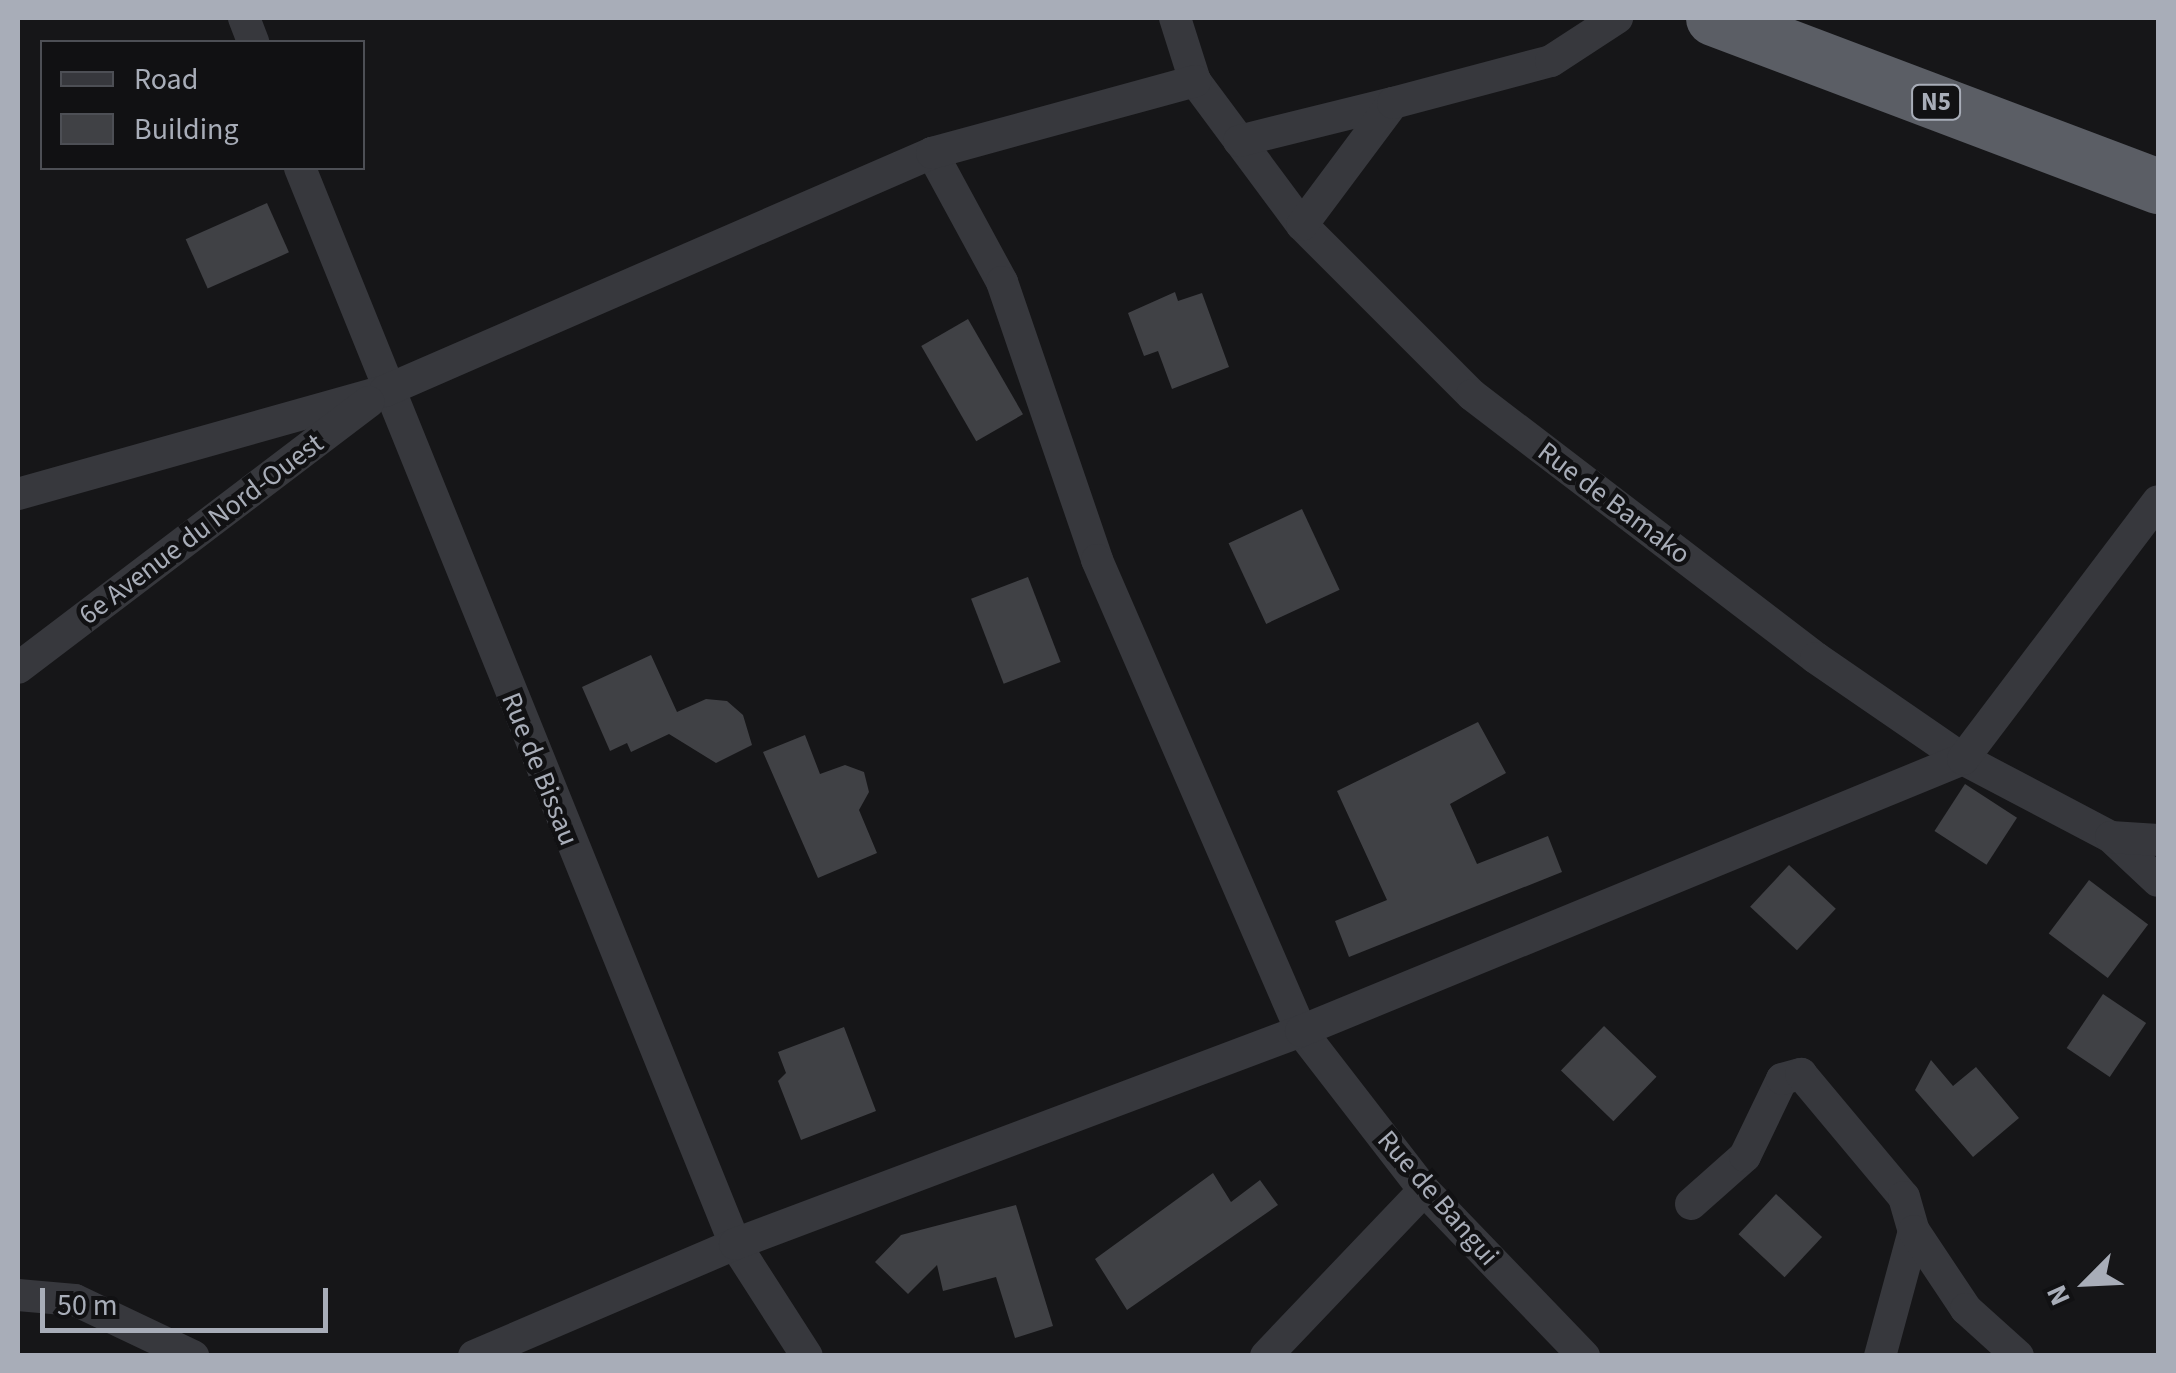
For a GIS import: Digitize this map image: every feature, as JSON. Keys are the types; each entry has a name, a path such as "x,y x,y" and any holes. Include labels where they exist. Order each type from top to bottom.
{"highway":[{"name":"N5","path":"1713,18 2158,186"}],"street":[{"name":"Rue de Bamako","path":"1174,18 1195,81 1302,225 1472,396 1816,658 1963,759 2111,837 2158,881"},
{"path":"1239,140 1551,61 1618,18"},
{"path":"18,494 385,391 932,153 1195,81"},
{"path":"1302,225 1393,102"},
{"name":"Rue de Bangui","path":"932,153 1002,282 1097,560 1301,1032 1424,1190 1584,1356"},
{"name":"Rue de Bissau","path":"301,170 385,391 735,1244 808,1356"},
{"name":"6e Avenue du Nord-Ouest","path":"18,668 385,391"},
{"path":"474,1356 735,1244 1301,1032 1963,759 2158,501"},
{"path":"2111,837 2158,840"},
{"path":"1691,1204 1745,1156 1792,1071 1904,1197 1914,1230 1966,1309 2018,1356"},
{"path":"1266,1356 1424,1190"},
{"path":"1880,1356 1914,1230"},
{"path":"18,1295 75,1300 193,1356"}],"building":[{"path":"267,203 289,252 208,289 186,239"},
{"path":"1175,292 1178,301 1202,293 1229,367 1172,389 1158,351 1144,356 1128,313"},
{"path":"968,319 1023,414 976,441 921,346"},
{"path":"1302,509 1340,590 1266,624 1229,543"},
{"path":"1028,577 1061,662 1004,684 971,599"},
{"path":"651,655 677,712 706,699 727,701 743,715 752,745 716,763 669,734 631,752 627,743 610,751 582,687"},
{"path":"1478,722 1506,773 1450,804 1477,864 1548,836 1562,872 1349,957 1335,921 1387,900 1337,791"},
{"path":"805,735 820,774 845,765 864,772 869,792 859,810 877,853 818,878 763,752"},
{"path":"1965,784 2017,818 1986,865 1935,831"},
{"path":"1789,865 1836,909 1797,950 1750,907"},
{"path":"2089,880 2148,925 2108,978 2049,934"},
{"path":"2103,994 2146,1023 2110,1077 2067,1048"},
{"path":"1604,1026 1657,1077 1613,1121 1561,1071"},
{"path":"844,1027 876,1111 801,1140 778,1081 786,1073 778,1052"},
{"path":"1931,1060 1953,1086 1976,1067 2019,1118 1973,1157 1915,1090"},
{"path":"1213,1173 1231,1202 1260,1180 1278,1205 1127,1310 1095,1259"},
{"path":"1776,1194 1822,1237 1785,1277 1738,1234"},
{"path":"1016,1205 1053,1326 1015,1338 996,1277 943,1291 937,1265 908,1294 875,1262 901,1235"}]}
